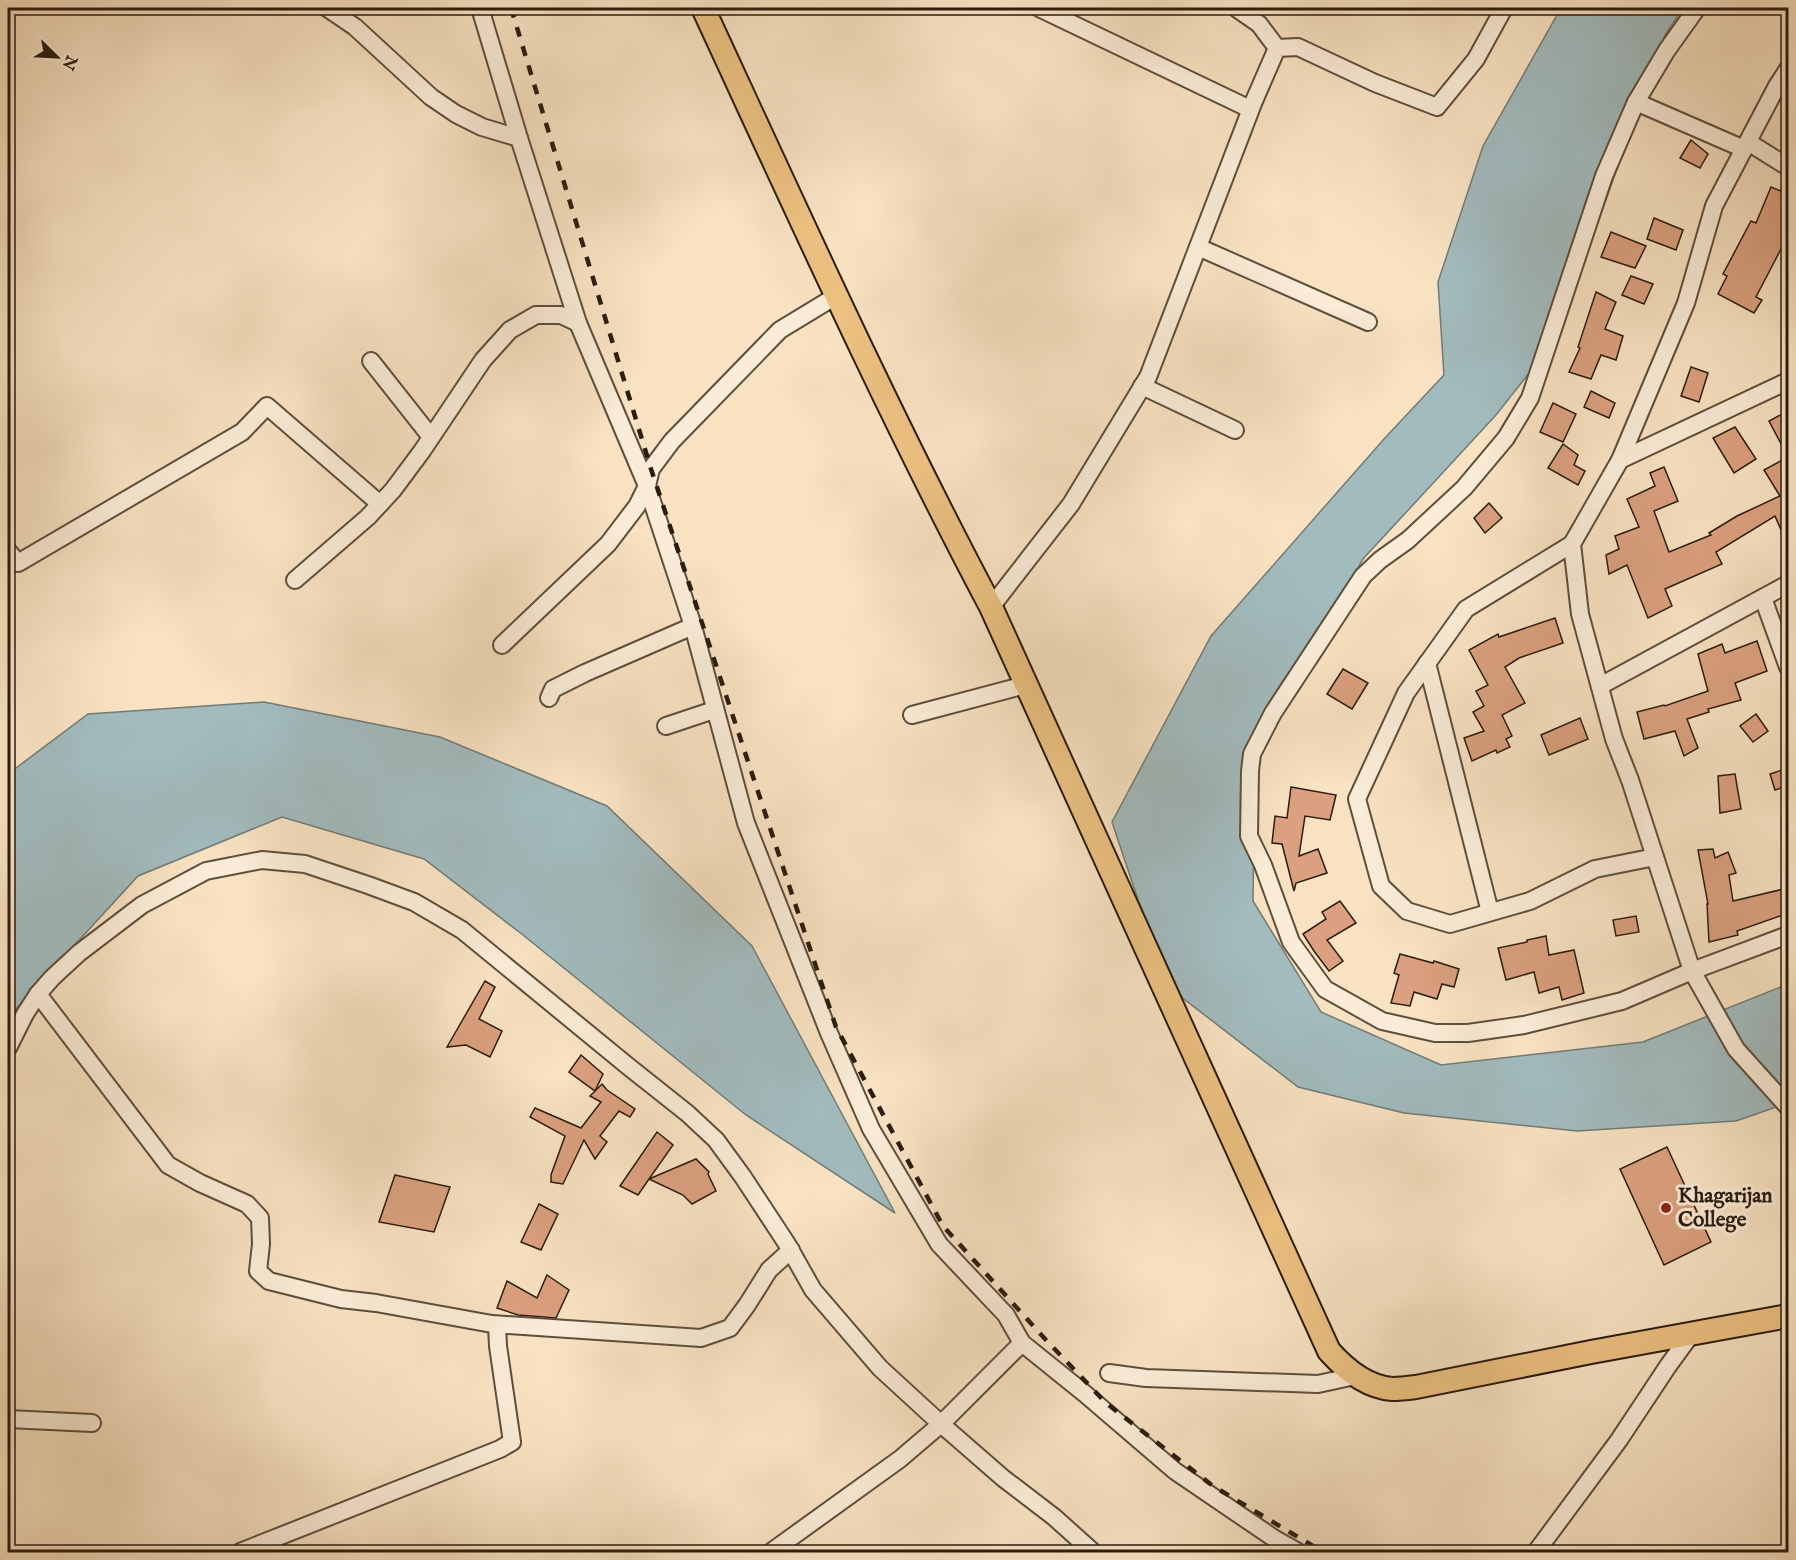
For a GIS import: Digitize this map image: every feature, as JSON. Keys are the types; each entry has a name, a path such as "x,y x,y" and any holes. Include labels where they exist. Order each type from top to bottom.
{"main road":[{"path":"703,8 836,296 942,515 991,607 1329,1351 1341,1365 1356,1376 1372,1384 1391,1389 1416,1387 1788,1316"}],"street":[{"path":"327,8 355,27 431,97 456,114 482,127 519,138"},
{"path":"480,8 578,323 647,486 693,626 746,823 829,1033 871,1129 939,1244 1006,1315 1022,1343 1175,1471 1298,1552"},
{"path":"1039,8 1250,110"},
{"path":"1236,8 1259,24 1277,48"},
{"path":"1277,48 1298,47 1375,83 1437,107 1476,59 1504,8"},
{"path":"1697,8 1667,50 1636,102 1604,176 1530,398 1506,438 1464,488 1408,540 1380,560 1363,576 1273,713 1252,754 1249,836 1263,865 1290,942 1325,989 1382,1021 1436,1033 1468,1033 1524,1025 1622,1001 1788,934"},
{"path":"991,607 1071,504 1148,377 1250,110 1277,48"},
{"path":"1655,857 1595,868 1530,901 1450,924 1407,911 1381,886 1357,799 1406,693 1466,609 1572,544 1620,460 1686,303 1714,206 1788,69"},
{"path":"1636,102 1746,145 1788,167"},
{"path":"1197,247 1368,322"},
{"path":"502,645 608,544 637,506 647,486 651,469 672,441 780,330 836,296"},
{"path":"295,580 368,517 393,490 483,360 510,330 536,315 561,315 578,323"},
{"path":"371,361 431,437"},
{"path":"1620,460 1788,381"},
{"path":"1142,386 1235,430"},
{"path":"8,550 18,563 242,432 267,406 380,504"},
{"path":"1572,544 1581,614 1614,739 1692,971 1736,1050 1788,1107"},
{"path":"1600,686 1788,584"},
{"path":"1762,598 1788,667"},
{"path":"549,698 553,689 585,673 693,626"},
{"path":"1427,663 1490,912"},
{"path":"912,715 1025,685"},
{"path":"666,726 714,710"},
{"path":"8,1048 25,1014 52,978 99,937 142,905 206,871 262,860 305,864 414,902 462,930 687,1113 716,1140 791,1250 813,1290 880,1368 1003,1478 1054,1517 1093,1552"},
{"path":"38,994 168,1165 200,1183 247,1204 260,1218 261,1245 258,1271 269,1281 341,1299 376,1303 497,1325 701,1338 730,1328 769,1270 791,1250"},
{"path":"240,1552 490,1454 512,1442 497,1325"},
{"path":"1536,1552 1619,1440 1692,1333"},
{"path":"779,1550 900,1460 941,1424 1022,1343"},
{"path":"1108,1373 1146,1378 1318,1384 1356,1376"},
{"path":"8,1419 92,1423"}],"water":[{"path":"1561,8 1683,8 1665,35 1556,339 1496,415 1363,559 1255,752 1253,901 1321,1012 1441,1065 1643,1042 1788,984 1788,1103 1736,1121 1577,1131 1404,1113 1298,1087 1167,986 1112,822 1211,636 1384,439 1444,375 1438,282 1483,146"},
{"path":"264,702 440,737 607,806 752,946 895,1213 746,1115 523,935 424,859 282,817 138,876 16,1009 8,1029 8,774 88,714"}],"building":[{"path":"1691,140 1708,154 1700,168 1680,158"},
{"path":"1771,187 1788,194 1788,250 1782,247 1756,297 1762,300 1754,313 1718,294 1727,276 1723,274 1751,221 1756,223"},
{"path":"1654,218 1683,230 1676,250 1647,239"},
{"path":"1611,232 1646,246 1635,268 1601,257"},
{"path":"1631,276 1653,284 1644,304 1622,295"},
{"path":"1596,292 1616,302 1605,329 1623,336 1616,360 1601,355 1591,379 1569,372 1580,348 1578,347"},
{"path":"1691,367 1708,373 1699,402 1681,396"},
{"path":"1591,391 1615,403 1609,418 1584,407"},
{"path":"1553,403 1576,414 1563,442 1540,432"},
{"path":"1788,411 1788,457 1769,421"},
{"path":"1735,427 1756,459 1734,473 1713,438"},
{"path":"1563,444 1578,455 1574,465 1585,471 1578,485 1548,468"},
{"path":"1788,457 1788,546 1775,516 1716,552 1722,564 1665,589 1672,606 1648,618 1627,565 1609,574 1606,555 1619,549 1615,536 1639,527 1627,499 1655,486 1650,473 1664,467 1678,501 1654,511 1669,552 1711,535 1709,533 1737,516 1780,496 1764,470"},
{"path":"1489,503 1502,518 1485,533 1474,518"},
{"path":"1555,618 1563,643 1519,658 1505,667 1525,703 1502,715 1512,736 1506,739 1510,747 1497,753 1496,750 1472,761 1464,738 1484,731 1473,712 1484,706 1476,691 1488,685 1469,650 1498,634 1499,637"},
{"path":"1757,641 1767,671 1735,683 1741,700 1708,709 1709,712 1687,719 1698,748 1684,756 1675,731 1644,739 1637,712 1665,706 1708,691 1698,654 1722,644 1725,653"},
{"path":"1343,669 1368,683 1352,709 1327,694"},
{"path":"1756,714 1768,731 1753,742 1740,726"},
{"path":"1580,718 1588,739 1549,755 1541,735"},
{"path":"1788,768 1788,786 1775,790 1770,774"},
{"path":"1735,774 1741,809 1720,813 1718,776"},
{"path":"1291,787 1336,795 1330,820 1305,816 1299,856 1318,849 1327,873 1296,883 1294,891 1282,844 1272,843 1275,816 1287,818"},
{"path":"1713,849 1715,858 1728,852 1736,873 1729,875 1733,901 1788,888 1788,910 1782,913 1783,915 1737,931 1738,935 1709,942 1708,904 1698,850"},
{"path":"1340,901 1356,923 1327,940 1343,961 1329,971 1303,934 1326,919 1322,912"},
{"path":"1636,916 1639,932 1616,936 1613,920"},
{"path":"1546,936 1549,955 1574,950 1584,993 1562,1000 1559,987 1539,993 1534,972 1506,980 1498,948"},
{"path":"1400,954 1459,969 1454,987 1442,984 1437,999 1414,992 1410,1006 1391,1003 1399,975 1394,973"},
{"path":"485,981 495,987 479,1019 502,1031 490,1057 466,1045 447,1047"},
{"path":"581,1055 603,1074 595,1091 569,1072"},
{"path":"602,1084 635,1109 630,1117 619,1111 600,1136 607,1142 595,1159 584,1140 563,1184 551,1182 551,1175 565,1136 530,1117 535,1108 581,1128 601,1102 590,1096"},
{"path":"657,1132 673,1145 638,1195 620,1186"},
{"path":"1667,1147 1711,1242 1664,1265 1620,1169"},
{"path":"696,1159 709,1172 716,1191 692,1204 683,1195 649,1179"},
{"path":"395,1175 450,1187 434,1232 379,1222"},
{"path":"539,1204 558,1214 541,1250 521,1242"},
{"path":"547,1275 569,1290 556,1318 518,1315 497,1308 507,1281 537,1298"}],"railway":[{"path":"511,8 651,469 836,1027 943,1226 1046,1340 1106,1403 1213,1486 1323,1552"}],"place":[{"name":"Khagarijan College","path":"1666,1208"}]}
